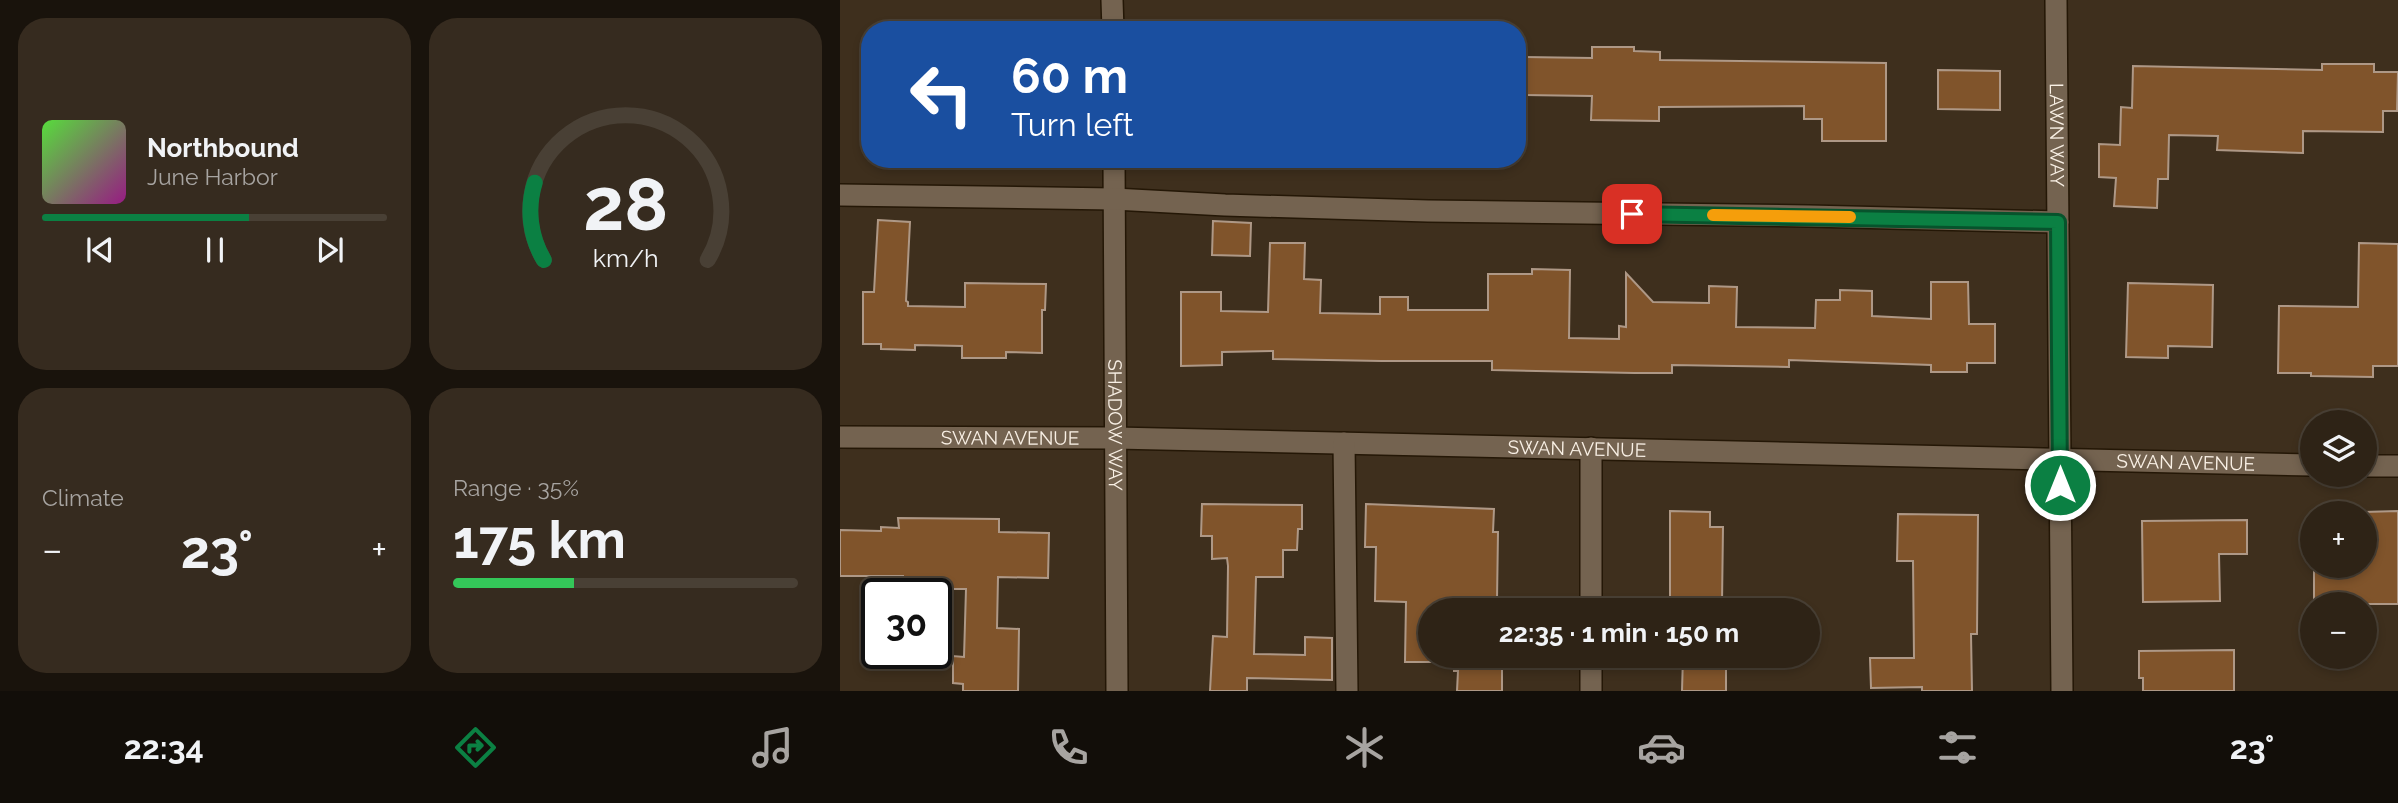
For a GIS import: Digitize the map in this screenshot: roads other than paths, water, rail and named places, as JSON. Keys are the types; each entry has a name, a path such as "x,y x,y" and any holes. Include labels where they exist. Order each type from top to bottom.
{"street":[{"path":"1112,0 1113,21"},
{"name":"LAWN WAY","path":"2056,0 2062,691"},
{"name":"SHADOW WAY","path":"1114,168 1117,691"},
{"path":"840,195 1114,199 1428,211 2058,222"},
{"name":"SWAN AVENUE","path":"840,437 1116,438 2300,464"},
{"path":"1344,443 1347,691"},
{"path":"1591,449 1591,598"},
{"path":"2377,466 2398,467"},
{"path":"1591,668 1591,691"}]}
